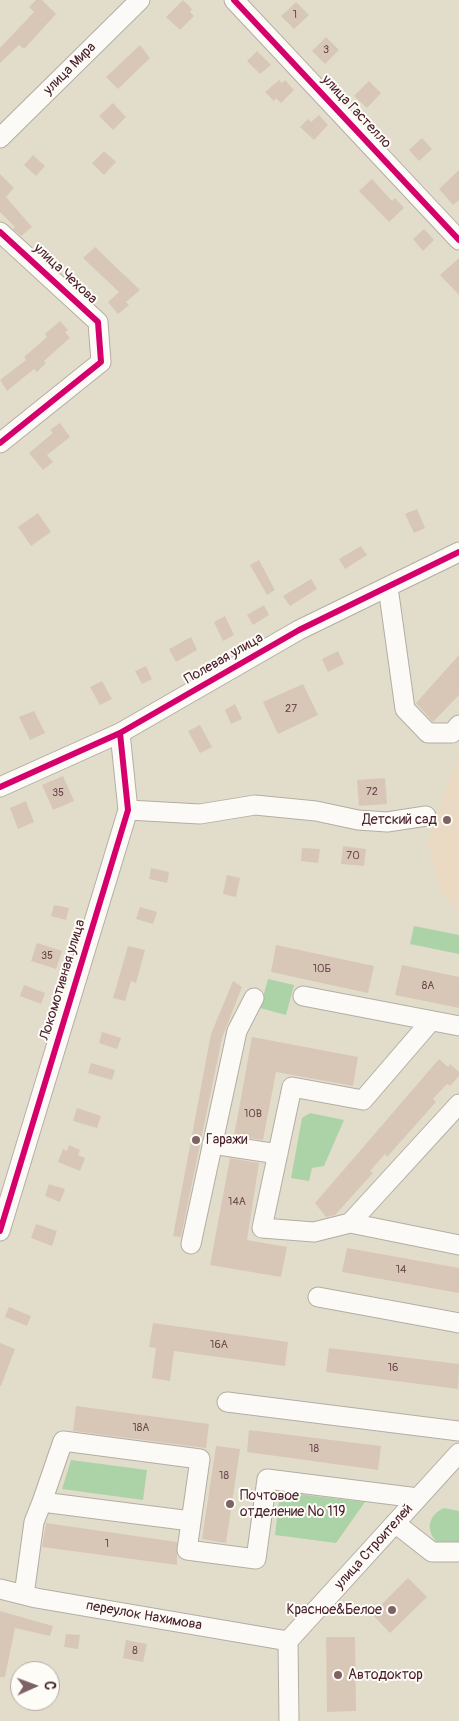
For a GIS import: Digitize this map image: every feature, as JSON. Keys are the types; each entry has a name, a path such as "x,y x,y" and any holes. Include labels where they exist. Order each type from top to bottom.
{"street":[{"name":"улица Мира","path":"0,138 140,0"},
{"name":"улица Гастелло","path":"234,0 459,240"},
{"name":"улица Чехова","path":"0,232 98,322 101,362 0,443"},
{"name":"Полевая улица","path":"0,787 120,733 300,630 459,552"},
{"path":"388,587 405,709 428,733 452,733 459,724"},
{"name":"Локомотивная улица","path":"0,1231 128,810 120,733"},
{"path":"128,810 200,814 255,805 387,822 426,816"},
{"path":"302,996 459,1026"},
{"path":"191,1244 237,1031 254,998"},
{"path":"431,1021 363,1100 292,1087 262,1228 314,1232 350,1223 459,1245"},
{"path":"350,1223 459,1104"},
{"path":"212,1144 278,1154"},
{"path":"318,1297 459,1323"},
{"path":"227,1402 459,1431"},
{"path":"24,1595 34,1522 62,1441 200,1459 186,1550 256,1559 266,1479 418,1498"},
{"name":"улица Строителей","path":"288,1641 418,1498 457,1463"},
{"path":"42,1502 191,1521"},
{"path":"395,1524 432,1552 459,1552"},
{"name":"переулок Нахимова","path":"0,1589 24,1595 288,1641"},
{"path":"288,1641 289,1721"}],"shaded area":[{"name":"Детский сад","path":"459,753 459,911 442,895 427,844"}],"green space":[{"path":"414,926 459,935 459,954 410,944"},
{"path":"268,979 294,985 286,1015 260,1008"},
{"path":"310,1113 344,1120 324,1166 312,1168 309,1181 291,1178 302,1118"},
{"path":"71,1460 147,1470 143,1500 62,1489"},
{"path":"280,1492 365,1502 336,1543 275,1535"},
{"path":"444,1508 459,1511 459,1544 438,1543 431,1533 430,1524 434,1515"}],"building":[{"path":"36,0 42,0 56,14 24,49 19,45 0,63 0,48 34,12 29,7"},
{"path":"183,0 192,9 190,12 194,16 180,30 166,17"},
{"path":"296,2 309,15 294,29 281,16"},
{"path":"326,37 339,50 325,64 312,51"},
{"path":"140,45 150,58 118,89 106,77"},
{"path":"257,51 271,65 260,74 247,61"},
{"path":"279,80 282,83 285,80 294,90 281,103 276,98 274,101 265,92"},
{"path":"369,81 381,93 367,108 354,96"},
{"path":"113,103 126,117 113,130 99,116"},
{"path":"319,115 328,125 314,140 300,127 308,119 311,122"},
{"path":"422,138 432,149 419,161 409,150"},
{"path":"104,151 116,162 104,175 92,163"},
{"path":"33,155 45,166 36,176 24,165"},
{"path":"459,170 459,200 453,205 439,189"},
{"path":"0,174 14,188 6,197 32,227 21,236 0,212"},
{"path":"372,179 392,201 395,198 404,208 389,222 359,191"},
{"path":"424,229 434,240 423,251 413,239"},
{"path":"95,247 140,290 126,302 129,305 118,314 108,302 119,292 83,258"},
{"path":"459,258 459,295 440,275"},
{"path":"60,321 68,330 65,332 70,338 44,361 46,363 37,372 34,369 7,391 0,380 26,360 24,357 47,337 45,334"},
{"path":"60,423 70,437 47,455 53,462 43,470 29,453 53,433 50,430"},
{"path":"417,509 425,528 414,533 405,514"},
{"path":"38,513 51,532 31,546 18,527"},
{"path":"361,546 367,555 345,569 339,559"},
{"path":"259,560 275,590 267,595 250,565"},
{"path":"311,579 317,589 290,606 283,596"},
{"path":"264,605 269,615 253,625 247,615"},
{"path":"225,616 234,635 223,641 214,622"},
{"path":"191,637 197,650 176,662 169,649"},
{"path":"338,651 344,664 328,672 322,659"},
{"path":"459,655 459,695 433,722 416,703"},
{"path":"146,666 152,679 142,684 135,671"},
{"path":"102,681 112,699 100,705 90,687"},
{"path":"303,684 318,715 278,734 263,702"},
{"path":"235,704 242,719 231,724 225,710"},
{"path":"34,711 45,733 30,740 19,717"},
{"path":"200,725 212,747 200,753 188,731"},
{"path":"63,776 74,801 53,810 42,785"},
{"path":"385,778 387,804 359,806 357,780"},
{"path":"26,801 34,822 18,829 10,808"},
{"path":"343,846 366,849 364,866 341,864"},
{"path":"302,848 320,849 318,863 301,861"},
{"path":"151,868 169,872 167,883 149,879"},
{"path":"227,875 240,878 236,897 223,894"},
{"path":"54,905 69,908 66,920 51,916"},
{"path":"140,907 157,912 153,924 136,919"},
{"path":"37,943 62,951 56,969 31,961"},
{"path":"276,945 374,966 368,993 271,972"},
{"path":"128,946 145,950 136,983 131,981 125,1001 113,998"},
{"path":"402,965 459,977 459,1008 395,995"},
{"name":"Гаражи","path":"233,981 242,987 222,1038 181,1237 173,1236 211,1034"},
{"path":"24,985 45,993 41,1004 20,996"},
{"path":"102,1032 121,1038 117,1049 99,1043"},
{"path":"252,1037 358,1057 353,1086 276,1072 263,1140 234,1136"},
{"path":"439,1059 448,1067 450,1064 459,1072 459,1076 450,1086 447,1084 433,1099 436,1102 387,1157 385,1154 370,1171 373,1173 335,1215 326,1217 315,1203"},
{"path":"91,1063 115,1070 112,1080 88,1073"},
{"path":"77,1108 101,1116 97,1128 73,1121"},
{"path":"69,1145 80,1150 78,1155 85,1158 80,1171 58,1162 63,1149 67,1151"},
{"path":"230,1158 259,1163 247,1240 287,1247 281,1277 210,1265"},
{"path":"49,1184 65,1189 60,1202 45,1196"},
{"path":"36,1224 57,1231 52,1246 31,1238"},
{"path":"347,1248 459,1268 459,1293 342,1272"},
{"path":"9,1307 31,1316 27,1326 5,1317"},
{"path":"153,1323 288,1342 285,1366 174,1351 170,1381 152,1378 156,1348 149,1347"},
{"path":"0,1343 15,1349 1,1386 0,1386"},
{"path":"329,1348 459,1364 458,1389 326,1372"},
{"path":"76,1406 209,1424 206,1448 73,1431"},
{"path":"249,1430 381,1446 378,1470 247,1452"},
{"path":"216,1446 240,1449 226,1543 202,1539"},
{"path":"46,1523 177,1542 177,1565 42,1547"},
{"path":"408,1578 427,1597 390,1633 372,1614"},
{"path":"0,1611 53,1626 50,1636 15,1628 5,1677 0,1677"},
{"path":"66,1634 80,1635 78,1649 64,1647"},
{"path":"326,1637 355,1637 356,1711 327,1712"},
{"path":"126,1640 147,1644 143,1662 123,1658"}],"cycle path":[{"path":"234,0 459,240"},
{"path":"0,232 98,322 101,362 0,443"},
{"path":"0,787 120,733 299,630 459,552"},
{"path":"0,1231 128,810 120,733"}],"place":[{"name":"Детский сад","path":"447,820"},
{"name":"Гаражи","path":"196,1140"},
{"name":"Почтовое отделение № 119","path":"230,1504"},
{"name":"Красное&Белое","path":"392,1610"},
{"name":"Автодоктор","path":"338,1675"}]}
